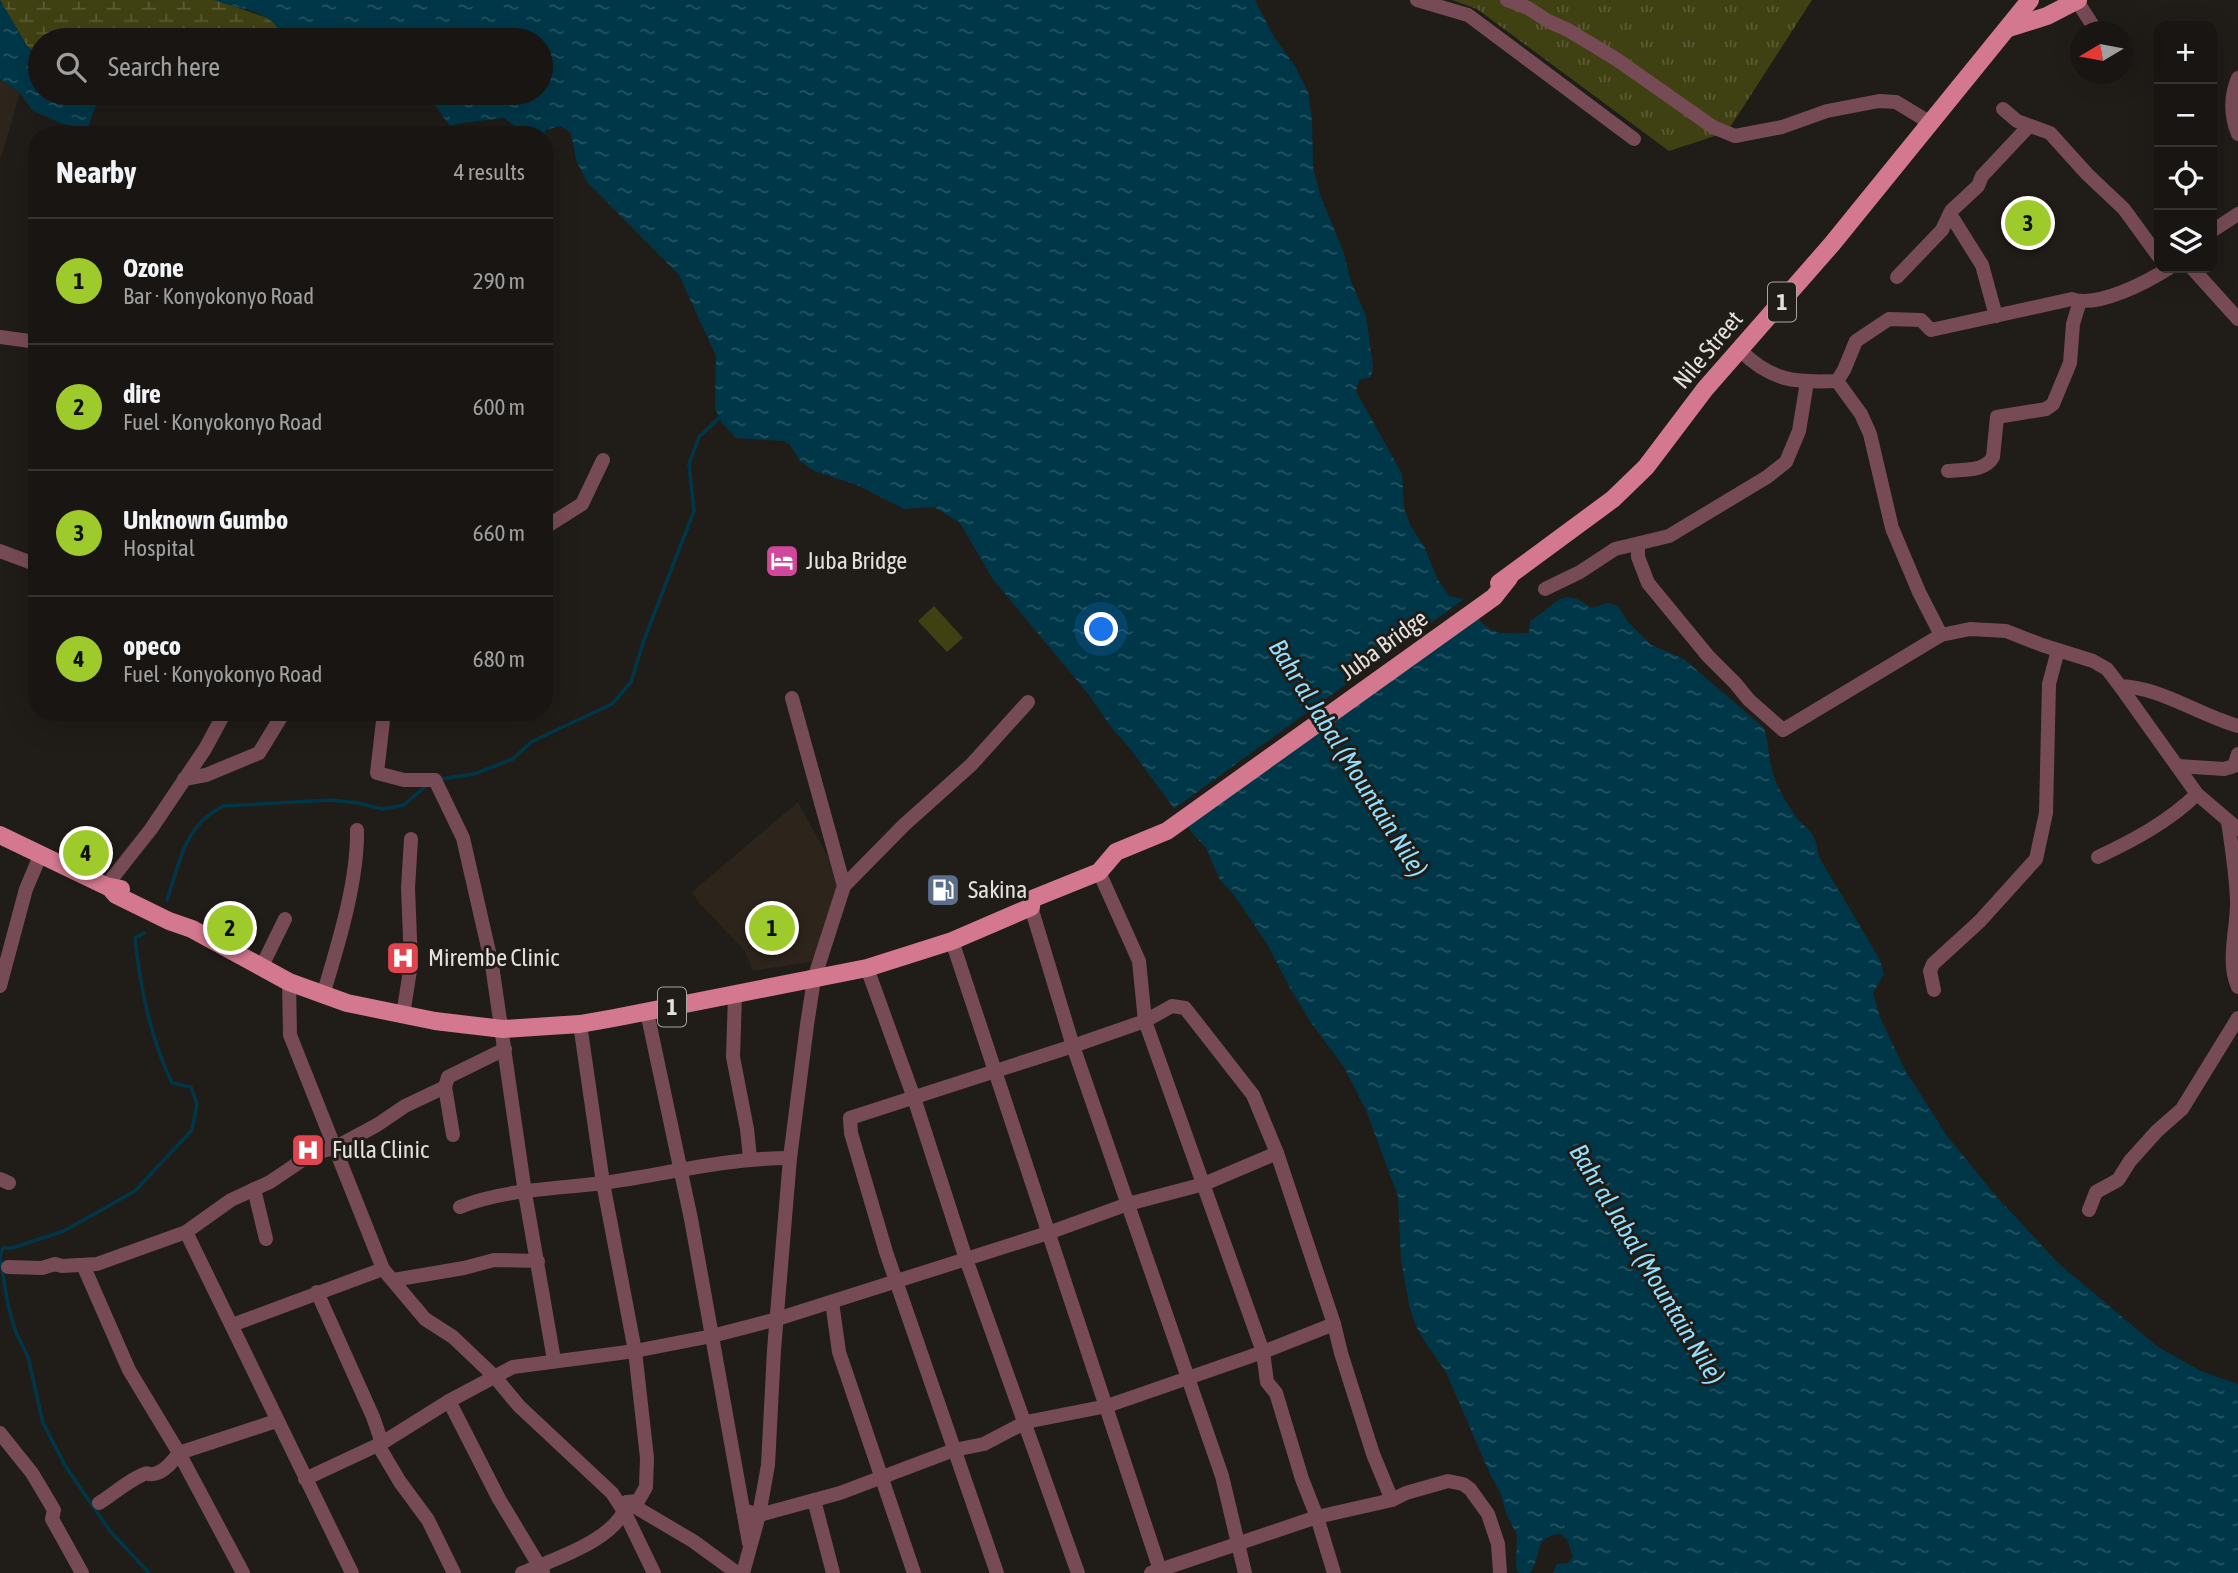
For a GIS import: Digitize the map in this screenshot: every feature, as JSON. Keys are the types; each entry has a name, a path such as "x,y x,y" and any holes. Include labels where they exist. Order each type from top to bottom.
{"main road":[{"name":"Nile Street","path":"1491,593 1613,499 1646,467 1705,389 1832,244 2030,0"},
{"path":"2009,28 2048,16 2078,1"},
{"name":"Juba Bridge","path":"1099,872 1116,852 1164,828 1491,593"},
{"name":"1","path":"0,835 171,917 289,982 323,995 403,1015 503,1029 580,1024 867,968 952,941 1031,906 1032,899 1099,872"}],"street":[{"path":"1417,0 1468,15 1634,139"},
{"path":"1507,0 1568,30 1713,127 1735,136 1783,127 1827,111 1879,101 1896,102 1929,122"},
{"path":"2078,1 2090,21"},
{"path":"2238,78 2231,94 2238,134"},
{"path":"2003,109 2017,121 2050,132 2087,174 2124,209 2154,250"},
{"path":"1896,277 1942,230 1950,214 2029,126"},
{"path":"1950,214 1982,265 1996,316"},
{"path":"2217,228 2238,214"},
{"path":"1837,381 1856,341 1889,319 1921,320 1931,330 2072,299 2100,299 2124,291 2158,273"},
{"path":"2197,273 2238,319"},
{"path":"1948,471 1984,467 1991,462 1997,417 2046,409 2053,404 2070,363 2073,324 2080,301"},
{"path":"0,337 28,341"},
{"path":"1740,350 1763,369 1783,379 1807,382 1837,381"},
{"path":"1837,381 1861,414 1870,434 1892,528 1919,593 1941,635"},
{"path":"1545,589 1580,572 1615,549 1669,536 1767,477 1786,461 1799,431 1807,382"},
{"path":"553,522 582,504 603,460"},
{"path":"1638,544 1638,557 1648,583 1708,656 1749,700 1783,730 1941,635 1970,629 2000,630 2093,661 2107,669 2197,794 2233,826 2237,901 2233,957 2234,979 2238,987"},
{"path":"0,551 28,562"},
{"path":"1934,990 1930,971 1933,964 1980,921 2036,859 2046,813 2049,684 2058,650"},
{"path":"2120,686 2140,687 2238,726"},
{"path":"792,698 844,886"},
{"path":"743,1573 760,1515 768,1465 790,1158 814,979 844,886 904,825 971,765 1028,702"},
{"path":"116,891 131,858 205,749 220,721"},
{"path":"184,779 206,775 260,754 279,721"},
{"path":"383,721 377,773 404,780 435,780 463,838 492,965 525,1193 554,1360"},
{"path":"2178,766 2224,768 2234,766 2238,754"},
{"path":"2098,857 2159,825 2182,809 2197,794"},
{"path":"323,995 358,853 357,830"},
{"path":"403,1015 411,964 408,888 411,839"},
{"path":"0,986 26,889 40,856"},
{"path":"1099,872 1139,961 1145,1021 1263,1352 1268,1382 1276,1393 1334,1573"},
{"path":"1031,906 1073,1046 1222,1476 1245,1573"},
{"path":"261,968 285,919"},
{"path":"952,941 1107,1406 1156,1571 1317,1517 1392,1500 1406,1493 1448,1481 1462,1484 1480,1501 1498,1544 1500,1573"},
{"path":"867,968 914,1098 966,1259 1078,1573"},
{"path":"289,982 290,1035 388,1275 425,1319 453,1336 494,1376 519,1406 626,1507 693,1541 737,1573"},
{"path":"736,995 733,1058 750,1158"},
{"path":"996,1573 896,1281 850,1118 1145,1021 1172,1006 1185,1008 1253,1095 1277,1153 1369,1440 1392,1500"},
{"path":"647,1012 682,1170 750,1546"},
{"path":"2089,1210 2096,1192 2118,1180 2130,1161 2157,1131 2182,1109 2238,1018"},
{"path":"523,1573 542,1569 616,1525 626,1507 638,1501 646,1487 646,1447 635,1351 603,1183 580,1024"},
{"path":"453,1135 445,1087 448,1077 505,1049"},
{"path":"8,1267 42,1268 55,1264 97,1264 186,1232 231,1200 275,1179 310,1155 336,1147 405,1106 445,1087"},
{"path":"305,1479 380,1444 449,1401 513,1367 635,1351 712,1336 777,1319 1048,1233 1128,1204 1203,1184 1277,1153"},
{"path":"460,1207 481,1200 750,1158 790,1158"},
{"path":"254,1189 266,1239"},
{"path":"186,1232 352,1573"},
{"path":"232,1325 317,1292 388,1275 464,1268 494,1260 538,1261"},
{"path":"83,1265 130,1370 179,1453 243,1573"},
{"path":"317,1292 380,1432 380,1444 400,1482 428,1520 454,1573"},
{"path":"832,1302 839,1352 914,1573"},
{"path":"743,1510 760,1515 814,1500 954,1450 984,1444 1026,1422 1107,1406 1263,1352 1334,1324"},
{"path":"449,1401 499,1499 542,1569"},
{"path":"99,1503 145,1473 160,1472 179,1453 276,1421"},
{"path":"0,1433 32,1473 54,1510 52,1519 82,1573"},
{"path":"814,1500 833,1573"},
{"path":"626,1507 654,1573"}],"shaded area":[{"path":"0,79 20,93 0,160"},
{"path":"798,802 842,883 815,961 753,971 745,951 699,903 692,892"}],"green space":[{"path":"0,0 215,0 268,18 278,28 28,28 27,46"},
{"path":"1452,0 1812,0 1727,132 1669,151 1477,9"},
{"path":"934,606 963,638 947,652 918,621"}],"water":[{"path":"0,0 28,47 28,104 20,93 0,79"},
{"name":"Bahr al Jabal (Mountain Nile)","path":"215,0 1255,0 1308,92 1312,120 1313,166 1320,195 1366,316 1373,366 1371,377 1359,380 1356,391 1402,474 1404,508 1437,578 1449,596 1466,600 1485,626 1497,632 1529,633 1530,621 1558,600 1565,598 1581,601 1591,608 1608,603 1618,606 1628,622 1651,645 1684,659 1764,728 1771,768 1781,793 1815,840 1819,857 1880,960 1884,974 1873,993 1880,1017 1905,1070 1947,1136 1996,1196 2058,1263 2158,1347 2203,1372 2238,1384 2238,1573 1553,1573 1557,1564 1568,1563 1573,1557 1567,1539 1560,1534 1545,1539 1530,1573 1519,1573 1516,1568 1517,1535 1506,1513 1501,1494 1446,1372 1417,1328 1410,1309 1401,1260 1398,1196 1366,1110 1344,1067 1312,1024 1266,942 1234,895 1220,880 1206,848 1089,695 992,578 960,523 934,507 904,509 857,485 814,471 800,461 790,445 784,441 736,438 722,423 715,408 716,356 679,275 587,182 576,160 571,133 560,126 514,126 504,118 450,126 435,105 553,105 553,28 278,28 273,22 256,12"},
{"path":"29,105 96,105 89,126 63,124 33,111"}],"pier":[{"path":"1467,597 1479,614 1184,827 1171,811"}],"waterway":[{"path":"441,779 474,774 513,759 531,742 612,704 631,682 644,640 694,511 689,464 699,437 723,414"},
{"path":"167,900 180,858 191,834 210,814 223,806 331,800 383,809 404,805 427,785"},
{"path":"144,933 135,938 148,1012 158,1049 172,1083 191,1087 197,1104 192,1130 135,1191 64,1231 12,1248 3,1248 0,1256 8,1305 15,1330 28,1357 43,1423 66,1467 110,1531 149,1573"}],"place":[{"name":"Unknown Gumbo","path":"2028,223"},
{"name":"Juba Bridge","path":"782,561"},
{"name":"opeco","path":"86,853"},
{"name":"Sakina","path":"943,890"},
{"name":"dire","path":"230,928"},
{"name":"Ozone","path":"772,928"},
{"name":"Mirembe Clinic","path":"403,958"},
{"name":"Fulla Clinic","path":"308,1150"}]}
